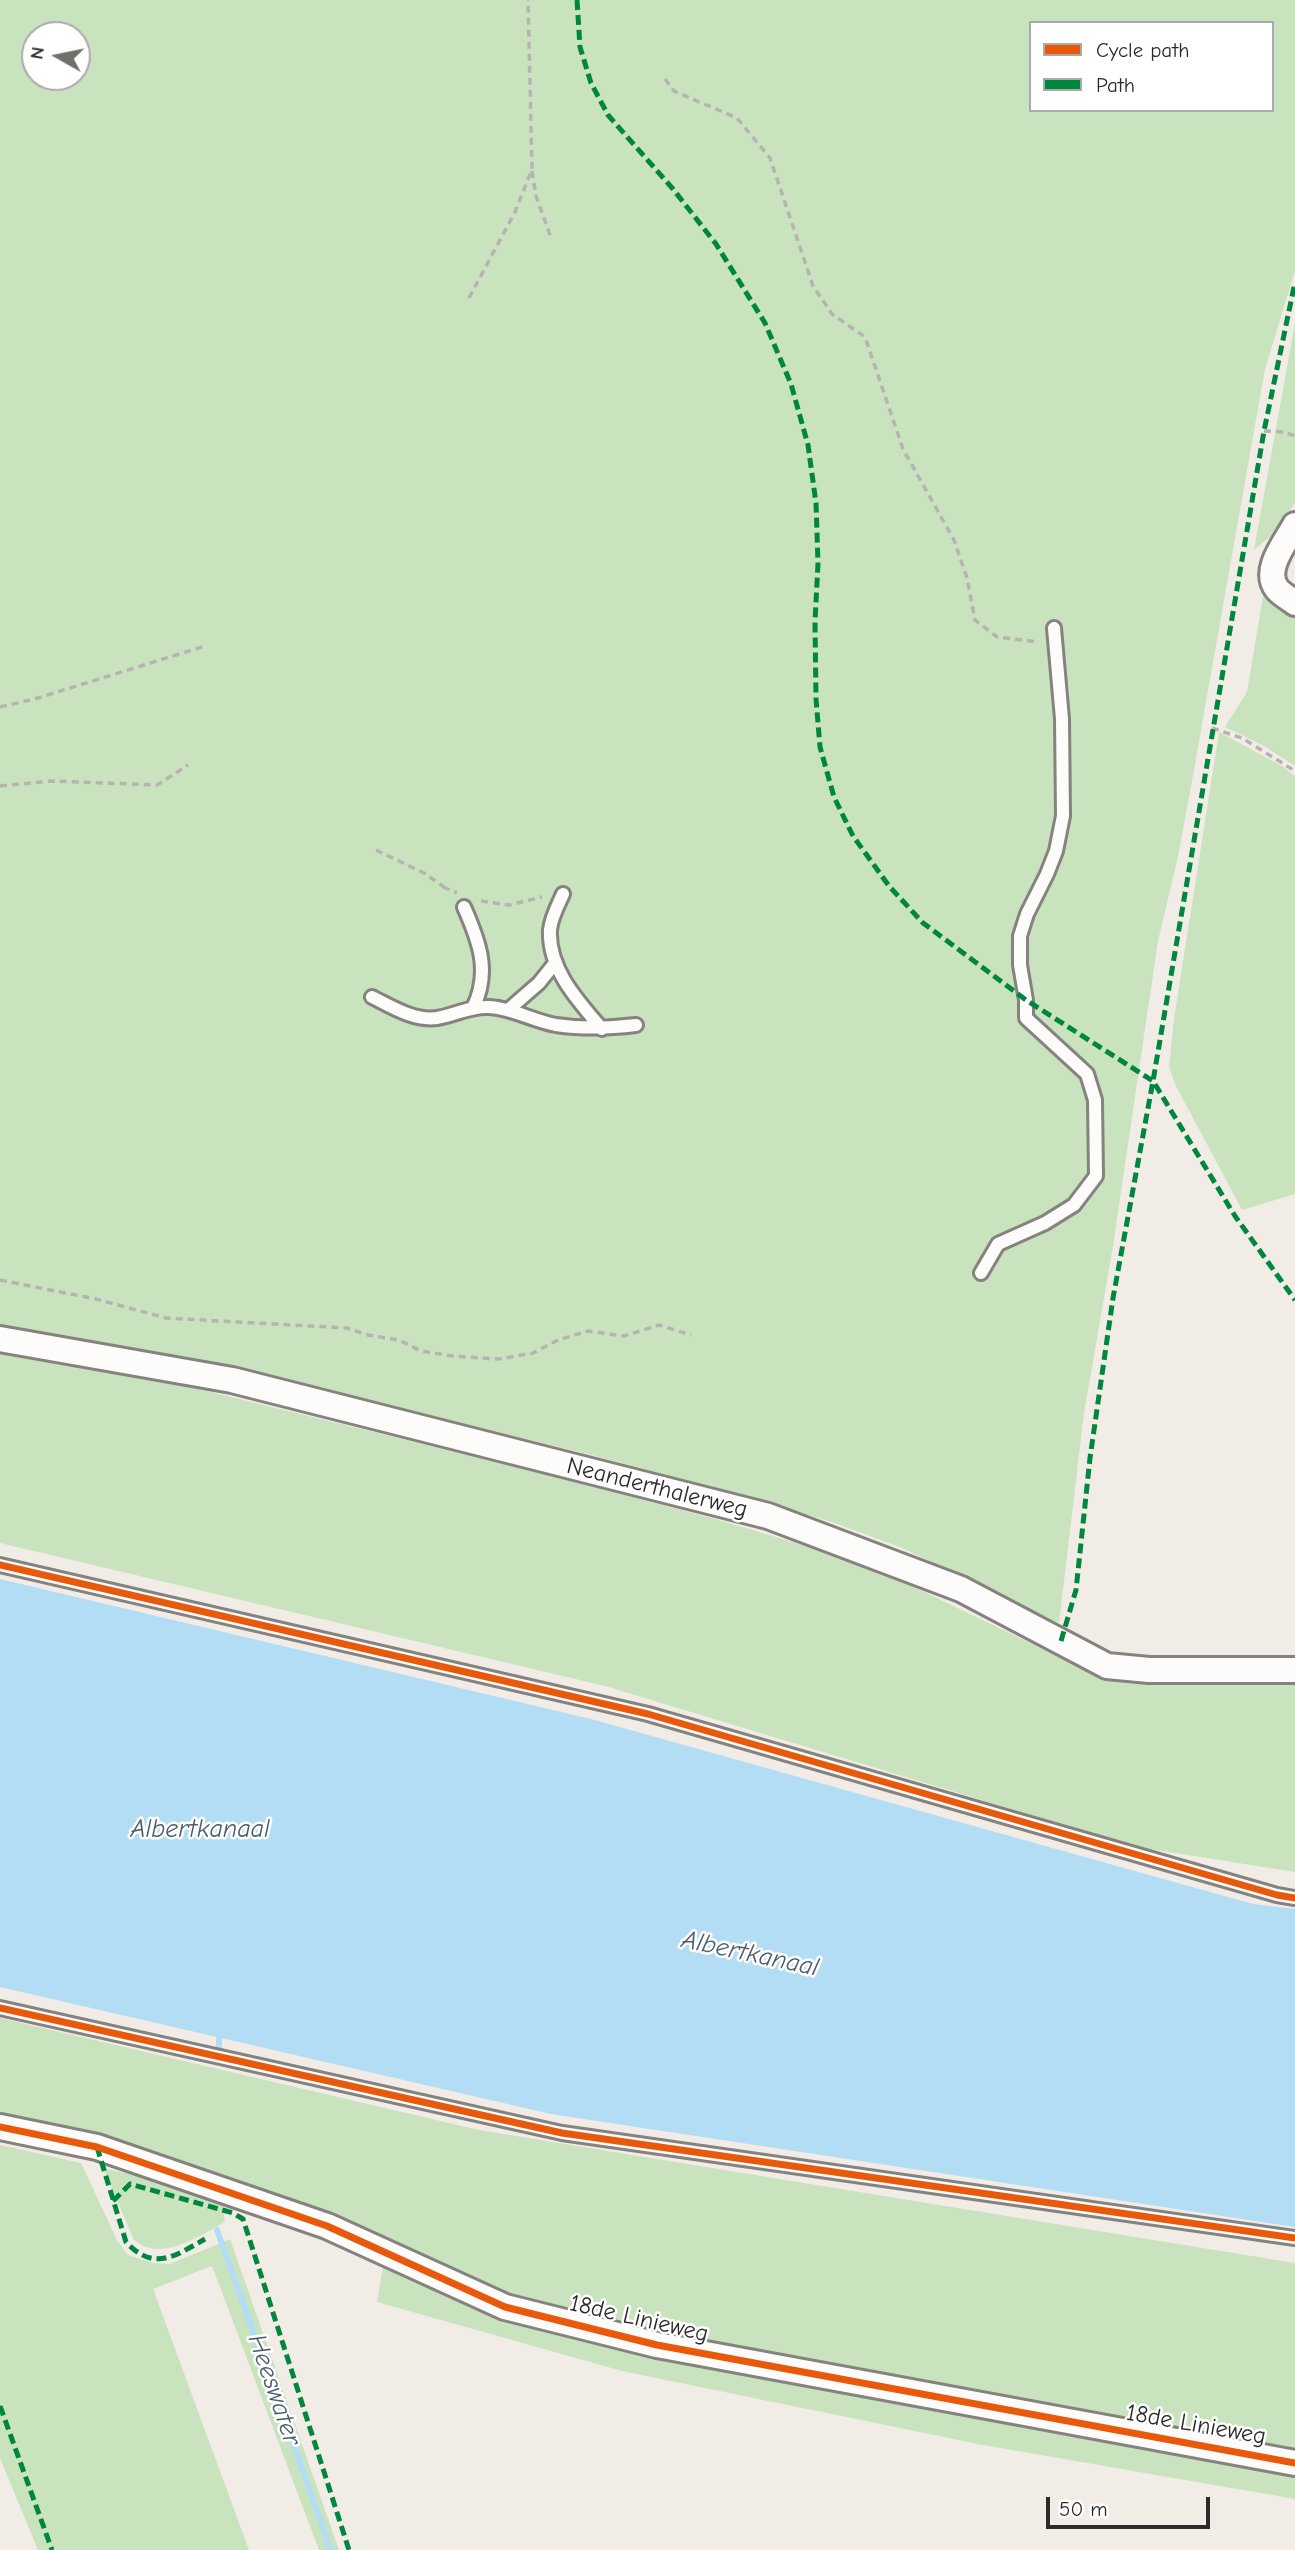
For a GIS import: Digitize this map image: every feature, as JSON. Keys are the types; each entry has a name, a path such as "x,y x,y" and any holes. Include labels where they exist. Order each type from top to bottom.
{"street":[{"path":"1286,596 1272,577 1273,566 1295,525"},
{"name":"Neanderthalerweg","path":"0,1339 232,1380 768,1517 961,1589 1107,1665 1149,1670 1295,1671"},
{"name":"18de Linieweg","path":"0,2127 97,2147 327,2226 505,2307 657,2345 1295,2463"}],"lane":[{"path":"981,1273 998,1244 1045,1223 1074,1205 1096,1176 1095,1100 1087,1074 1026,1018 1020,965 1020,936 1027,914 1052,863 1063,816 1062,719 1054,628"},
{"path":"564,894 550,928 555,963 579,1002 602,1029"},
{"path":"467,901 484,967 480,994 473,1008"},
{"path":"508,1010 540,983 555,963"},
{"path":"372,997 422,1019 439,1018 489,1006 557,1025 602,1029 636,1025"},
{"path":"0,1565 648,1714 1295,1898"},
{"path":"0,2008 562,2133 1295,2238"}],"path":[{"path":"528,0 532,169 536,196 550,235"},
{"path":"665,79 674,91 737,118 769,158 813,286 832,314 865,337 903,449 954,540 967,578 975,620 997,637 1055,644"},
{"path":"469,299 515,212 532,169"},
{"path":"1264,430 1295,436"},
{"path":"0,707 38,698 205,646"},
{"path":"1212,728 1242,738 1295,771"},
{"path":"0,786 51,781 157,785 188,765"},
{"path":"376,850 424,873 467,901 509,905 564,894"},
{"path":"443,887 467,901"},
{"path":"0,1280 96,1299 166,1318 347,1328 399,1340 421,1351 452,1356 499,1359 533,1353 558,1340 588,1331 624,1336 659,1325 691,1335"}],"green space":[{"path":"0,0 1295,0 1295,271 1265,369 1178,857 1158,941 1113,1246 1084,1413 1059,1623 902,1548 835,1523 588,1454 254,1372 0,1331"},
{"path":"1295,323 1295,502 1279,529 1254,550"},
{"path":"1264,590 1295,615 1295,766 1264,746 1225,727 1247,692"},
{"path":"1219,732 1282,766 1295,776 1295,1194 1242,1210 1176,1086 1169,1067 1174,1019"},
{"path":"0,1353 130,1372 580,1483 726,1522 826,1552 891,1576 1076,1665 1111,1676 1295,1679 1295,1872 1137,1847 605,1686 0,1543"},
{"path":"0,2018 479,2130 1295,2263 1295,2499 983,2445 622,2371 377,2302 384,2261 203,2179 0,2136"},
{"path":"0,2145 81,2163 117,2240 128,2255 153,2263 170,2264 230,2239 339,2550 319,2550 212,2266 153,2289 249,2550 38,2550 0,2458"},
{"path":"103,2168 166,2182 222,2201 225,2222 180,2245 156,2249 145,2246 134,2240"}],"water":[{"name":"Albertkanaal","path":"0,1579 591,1719 1253,1904 1295,1909 1295,2227 551,2114 0,1987"}],"waterway":[{"name":"Heeswater","path":"219,2030 219,2049"},
{"name":"Heeswater","path":"217,2230 331,2550"}],"marked path":[{"path":"577,0 580,47 591,83 608,115 673,189 716,244 765,323 791,384 808,445 816,503 816,699 820,747 834,797 853,836 889,886 923,923 1026,1000 1153,1081 1235,1216 1295,1300"},
{"path":"1061,1641 1076,1590 1090,1458 1113,1298 1153,1081 1264,431 1295,282"},
{"path":"97,2147 126,2242 136,2251 146,2257 165,2258 205,2239"},
{"path":"113,2201 130,2184 233,2213 243,2219 349,2550"},
{"path":"0,2406 52,2550"}],"cycle path":[{"path":"0,1565 648,1714 1295,1898"},
{"path":"0,2008 562,2133 1295,2238"},
{"path":"0,2127 97,2147 327,2226 505,2307 657,2345 1295,2463"}]}
